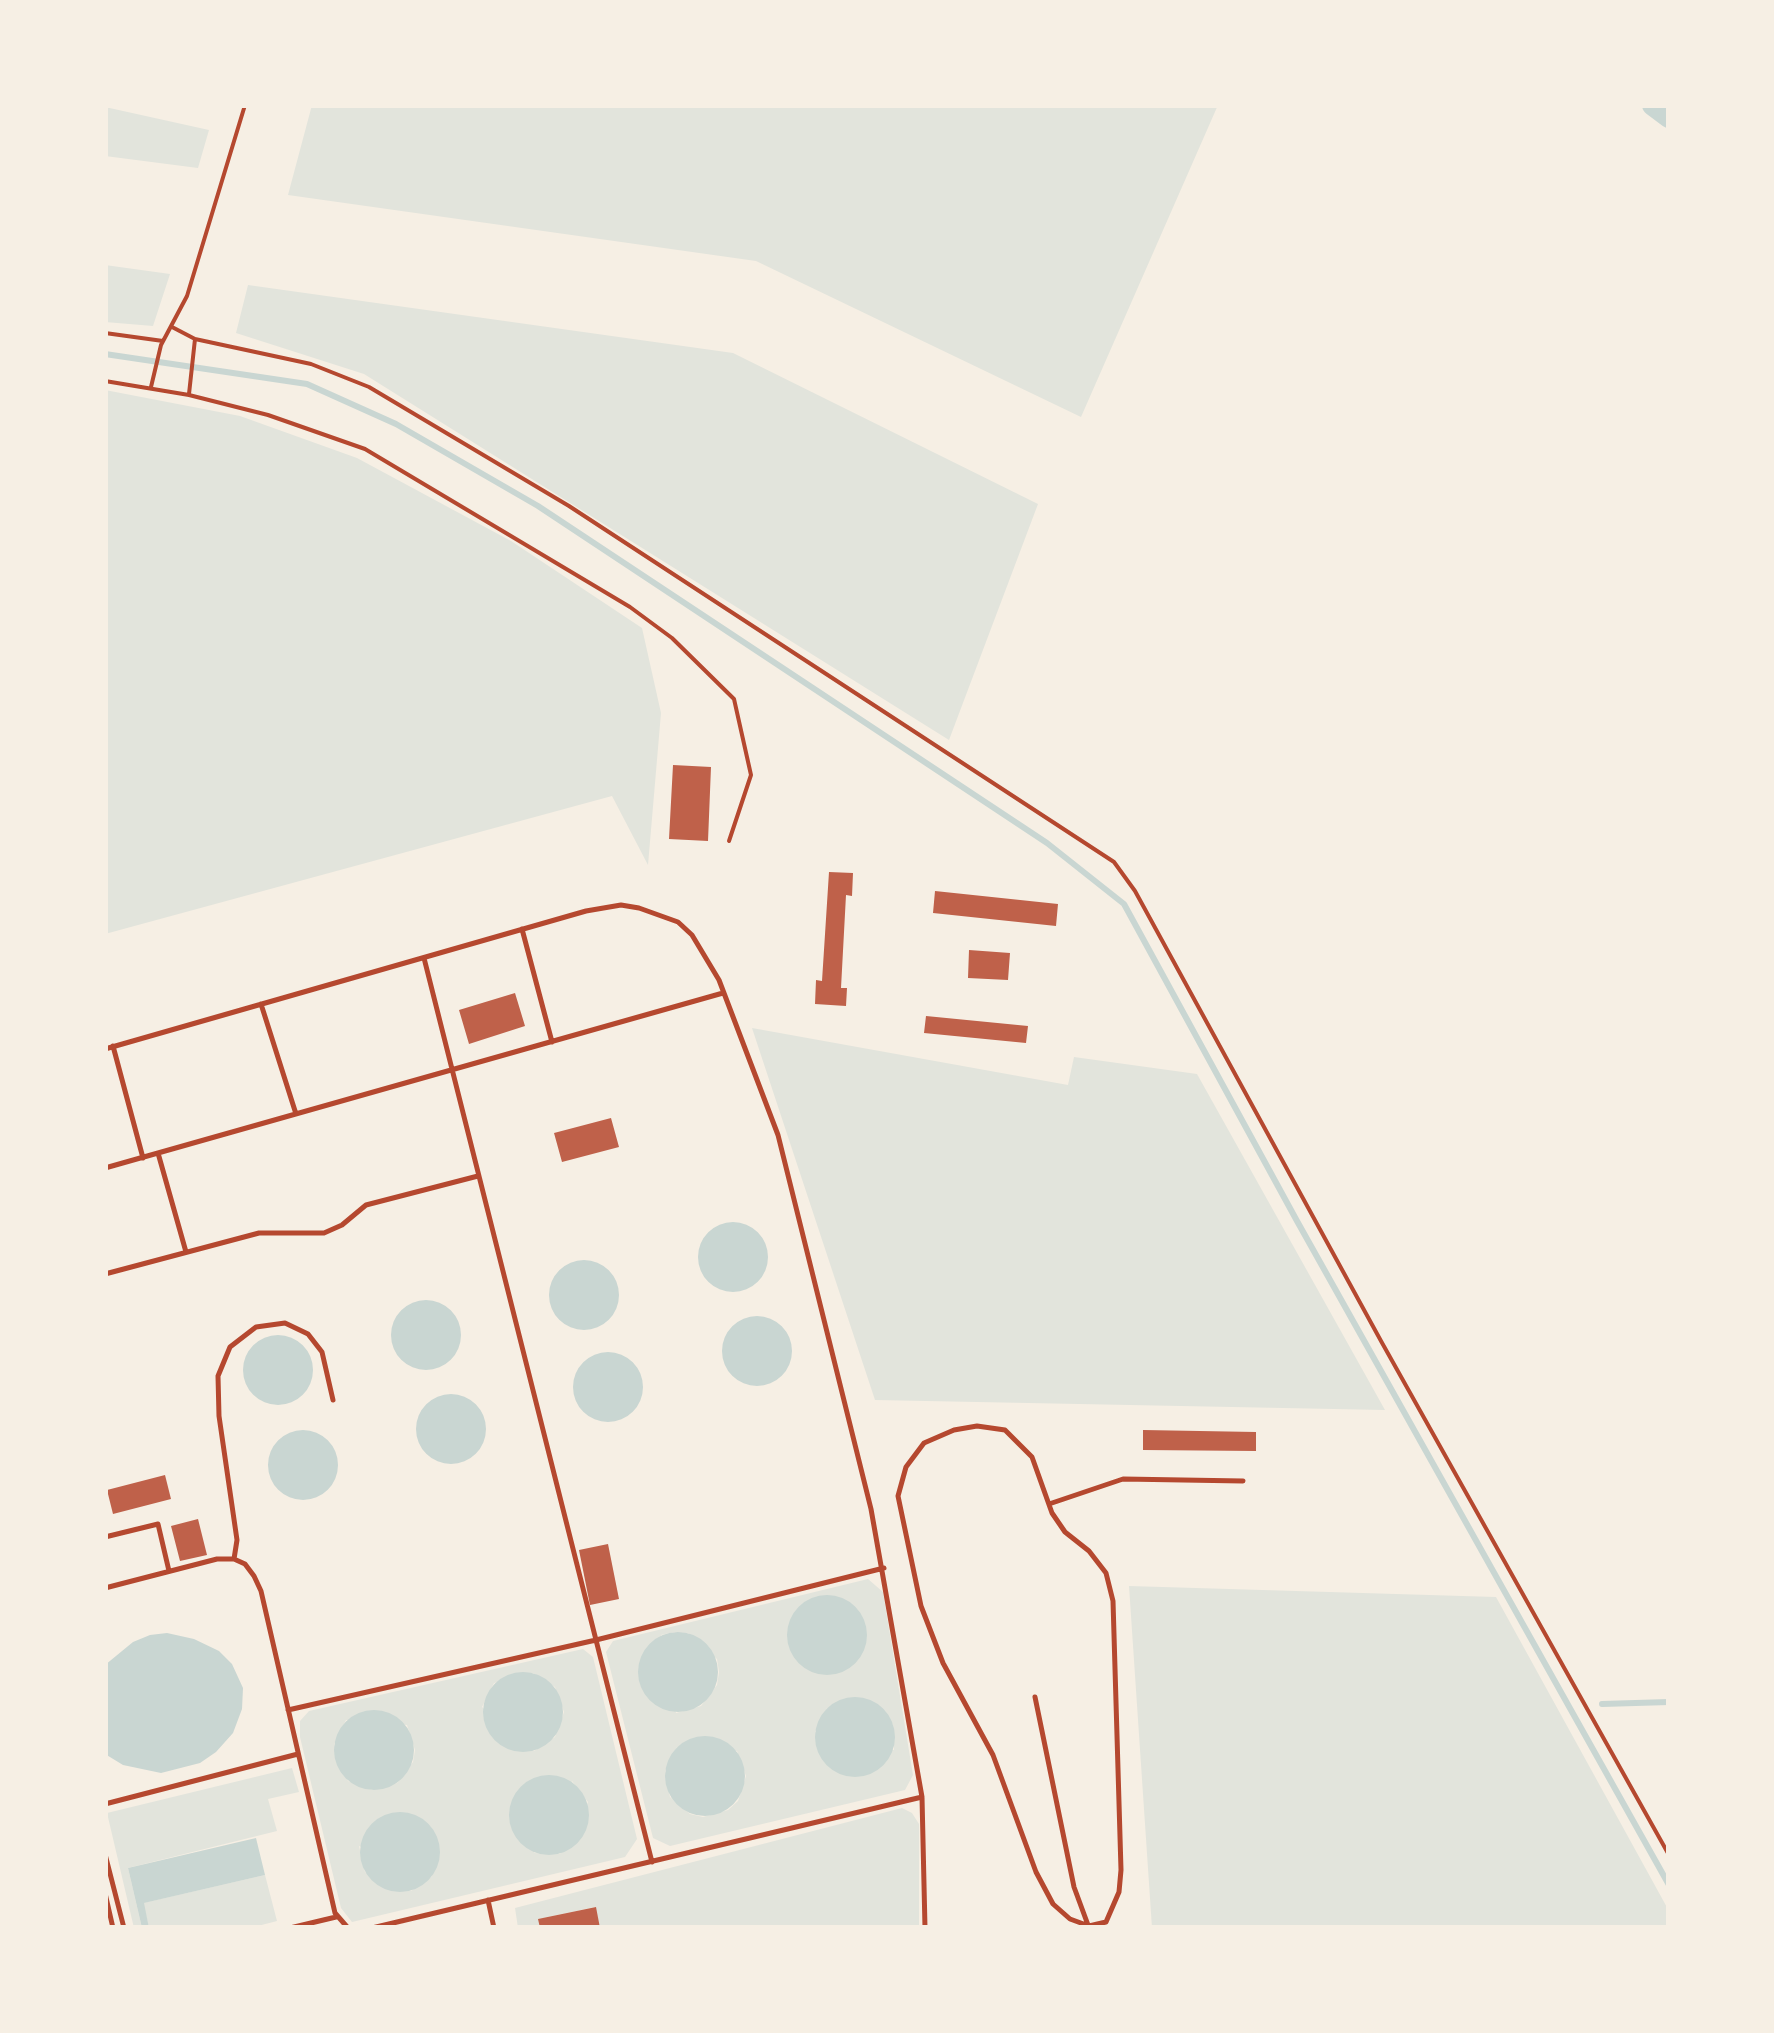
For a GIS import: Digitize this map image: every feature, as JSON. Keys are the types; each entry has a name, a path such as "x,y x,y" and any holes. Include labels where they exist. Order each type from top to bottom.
{"lane":[{"path":"105,1048 586,911 622,906 661,914 678,922 702,947 724,993 778,1135 884,1568 922,1797 925,1928"},
{"path":"522,930 552,1042"},
{"path":"424,957 652,1862"},
{"path":"105,1168 724,993"},
{"path":"262,1004 296,1114"},
{"path":"113,1046 142,1158"},
{"path":"158,1154 186,1252"},
{"path":"105,1274 272,1230 302,1235 324,1233 342,1225 366,1205 479,1175"},
{"path":"234,1559 237,1540 219,1416 218,1376 230,1347 256,1328 285,1324 308,1334 322,1352 333,1400"},
{"path":"977,1426 1005,1430 1032,1458 1049,1504 1065,1532 1106,1572 1113,1601 1120,1870 1113,1910 1106,1922 1089,1927 1070,1920 1053,1904 1036,1872 993,1755 943,1663 921,1606 898,1496 906,1467 924,1443 954,1430 977,1426"},
{"path":"1049,1504 1122,1478 1243,1481"},
{"path":"105,1538 158,1524 170,1572"},
{"path":"105,1588 217,1559 246,1564 261,1592 337,1917 348,1928"},
{"path":"288,1710 596,1640 884,1568"},
{"path":"1035,1697 1074,1887 1089,1927"},
{"path":"105,1804 298,1754"},
{"path":"372,1928 922,1797"},
{"path":"105,1854 124,1928"},
{"path":"105,1892 114,1928"},
{"path":"488,1900 494,1928"},
{"path":"290,1928 337,1917"}],"path":[{"path":"151,387 162,343 188,296 245,105"},
{"path":"172,326 195,339 311,364 385,396 569,506 1114,862 1135,891 1669,1856"},
{"path":"105,333 162,343"},
{"path":"189,395 195,339"},
{"path":"105,381 151,387 268,415 365,449 615,599 672,638 734,699 751,776 730,842"}],"shaded area":[{"path":"312,105 1218,105 1081,417 756,261 288,195"},
{"path":"105,107 209,130 198,168 105,156"},
{"path":"105,265 170,274 153,326 105,322"},
{"path":"248,285 733,353 1038,504 949,740 364,374 236,333"},
{"path":"105,390 240,416 357,458 511,541 642,628 661,713 648,865 612,796 105,934"},
{"path":"752,1028 1068,1085 1074,1057 1197,1074 1385,1410 875,1400"},
{"path":"733,1222 758,1232 768,1257 758,1282 733,1292 708,1282 698,1257 708,1232"},
{"path":"584,1260 609,1270 619,1295 609,1320 584,1330 559,1320 549,1295 559,1270"},
{"path":"426,1300 451,1310 461,1335 451,1360 426,1370 401,1360 391,1335 401,1310"},
{"path":"757,1316 782,1326 792,1351 782,1376 757,1386 732,1376 722,1351 732,1326"},
{"path":"278,1335 303,1345 313,1370 303,1395 278,1405 253,1395 243,1370 253,1345"},
{"path":"608,1352 633,1362 643,1387 633,1412 608,1422 583,1412 573,1387 583,1362"},
{"path":"451,1394 476,1404 486,1429 476,1454 451,1464 426,1454 416,1429 426,1404"},
{"path":"303,1430 328,1440 338,1465 328,1490 303,1500 278,1490 268,1465 278,1440"},
{"path":"868,1579 883,1592 913,1775 905,1790 670,1846 653,1838 606,1652 613,1641","holes":["688,1633 717,1659 719,1672 717,1685 701,1706 676,1713 661,1635","827,1708 893,1724 894,1750 815,1732","677,1747 737,1751 746,1776 738,1801 728,1810 703,1817 690,1814 670,1797 665,1771"]},
{"path":"1129,1586 1496,1597 1669,1911 1669,1928 1152,1928"},
{"path":"819,1595 835,1595 856,1606 867,1635 856,1664 835,1675 819,1675 805,1669 793,1657 787,1643 787,1627 793,1613 805,1601"},
{"path":"670,1632 686,1632 707,1643 718,1672 707,1701 686,1712 670,1712 656,1706 644,1694 638,1680 638,1664 644,1650 656,1638"},
{"path":"167,1633 194,1639 219,1651 232,1664 243,1688 242,1709 233,1733 216,1752 200,1763 161,1773 123,1765 105,1754 105,1665 133,1642"},
{"path":"583,1649 593,1657 637,1839 625,1857 352,1922 341,1908 300,1737 300,1721 309,1711","holes":["533,1673 555,1687 564,1712 555,1737 534,1751 482,1707 494,1683","346,1720 407,1725 415,1750 413,1762 397,1783 372,1790 348,1781 334,1744","572,1781 588,1802 560,1854 534,1853","359,1846 432,1876 411,1891 365,1872"]},
{"path":"515,1672 531,1672 552,1683 563,1712 552,1741 531,1752 515,1752 501,1746 489,1734 483,1720 483,1704 489,1690 501,1678"},
{"path":"847,1697 863,1697 884,1708 895,1737 884,1766 863,1777 847,1777 833,1771 821,1759 815,1745 815,1729 821,1715 833,1703"},
{"path":"366,1710 382,1710 403,1721 414,1750 403,1779 382,1790 366,1790 352,1784 340,1772 334,1758 334,1742 340,1728 352,1716"},
{"path":"697,1736 713,1736 734,1747 745,1776 734,1805 713,1816 697,1816 683,1810 671,1798 665,1784 665,1768 671,1754 683,1742"},
{"path":"292,1768 299,1792 268,1799 277,1831 128,1868 142,1928 134,1928 107,1813"},
{"path":"541,1775 557,1775 578,1786 589,1815 578,1844 557,1855 541,1855 527,1849 515,1837 509,1823 509,1807 515,1793 527,1781"},
{"path":"902,1808 912,1813 919,1824 919,1928 600,1928 595,1907 539,1919 540,1928 518,1928 515,1908"},
{"path":"392,1812 408,1812 429,1823 440,1852 429,1881 408,1892 392,1892 378,1886 366,1874 360,1860 360,1844 366,1830 378,1818"},
{"path":"256,1838 265,1875 144,1903 149,1928 142,1928 128,1868"},
{"path":"265,1875 277,1921 250,1928 149,1928 143,1903"}],"building":[{"path":"673,765 711,767 708,841 669,839"},
{"path":"829,872 853,873 852,896 846,895 841,988 847,988 846,1006 815,1004 816,980 822,981"},
{"path":"935,891 1058,904 1056,926 933,913"},
{"path":"969,950 1010,953 1008,980 968,978"},
{"path":"515,993 525,1026 469,1044 459,1010"},
{"path":"926,1016 1028,1026 1026,1043 924,1033"},
{"path":"611,1118 619,1147 562,1162 554,1133"},
{"path":"1143,1430 1256,1432 1256,1451 1143,1450"},
{"path":"165,1475 171,1499 113,1514 107,1490"},
{"path":"198,1519 207,1555 180,1561 171,1526"},
{"path":"608,1544 619,1599 590,1605 579,1550"},
{"path":"596,1907 600,1928 540,1928 538,1919"}],"waterway":[{"path":"1653,105 1669,117"},
{"path":"105,354 307,384 396,424 538,506 1047,843 1124,904 1669,1885"},
{"path":"1602,1704 1669,1702"}]}
